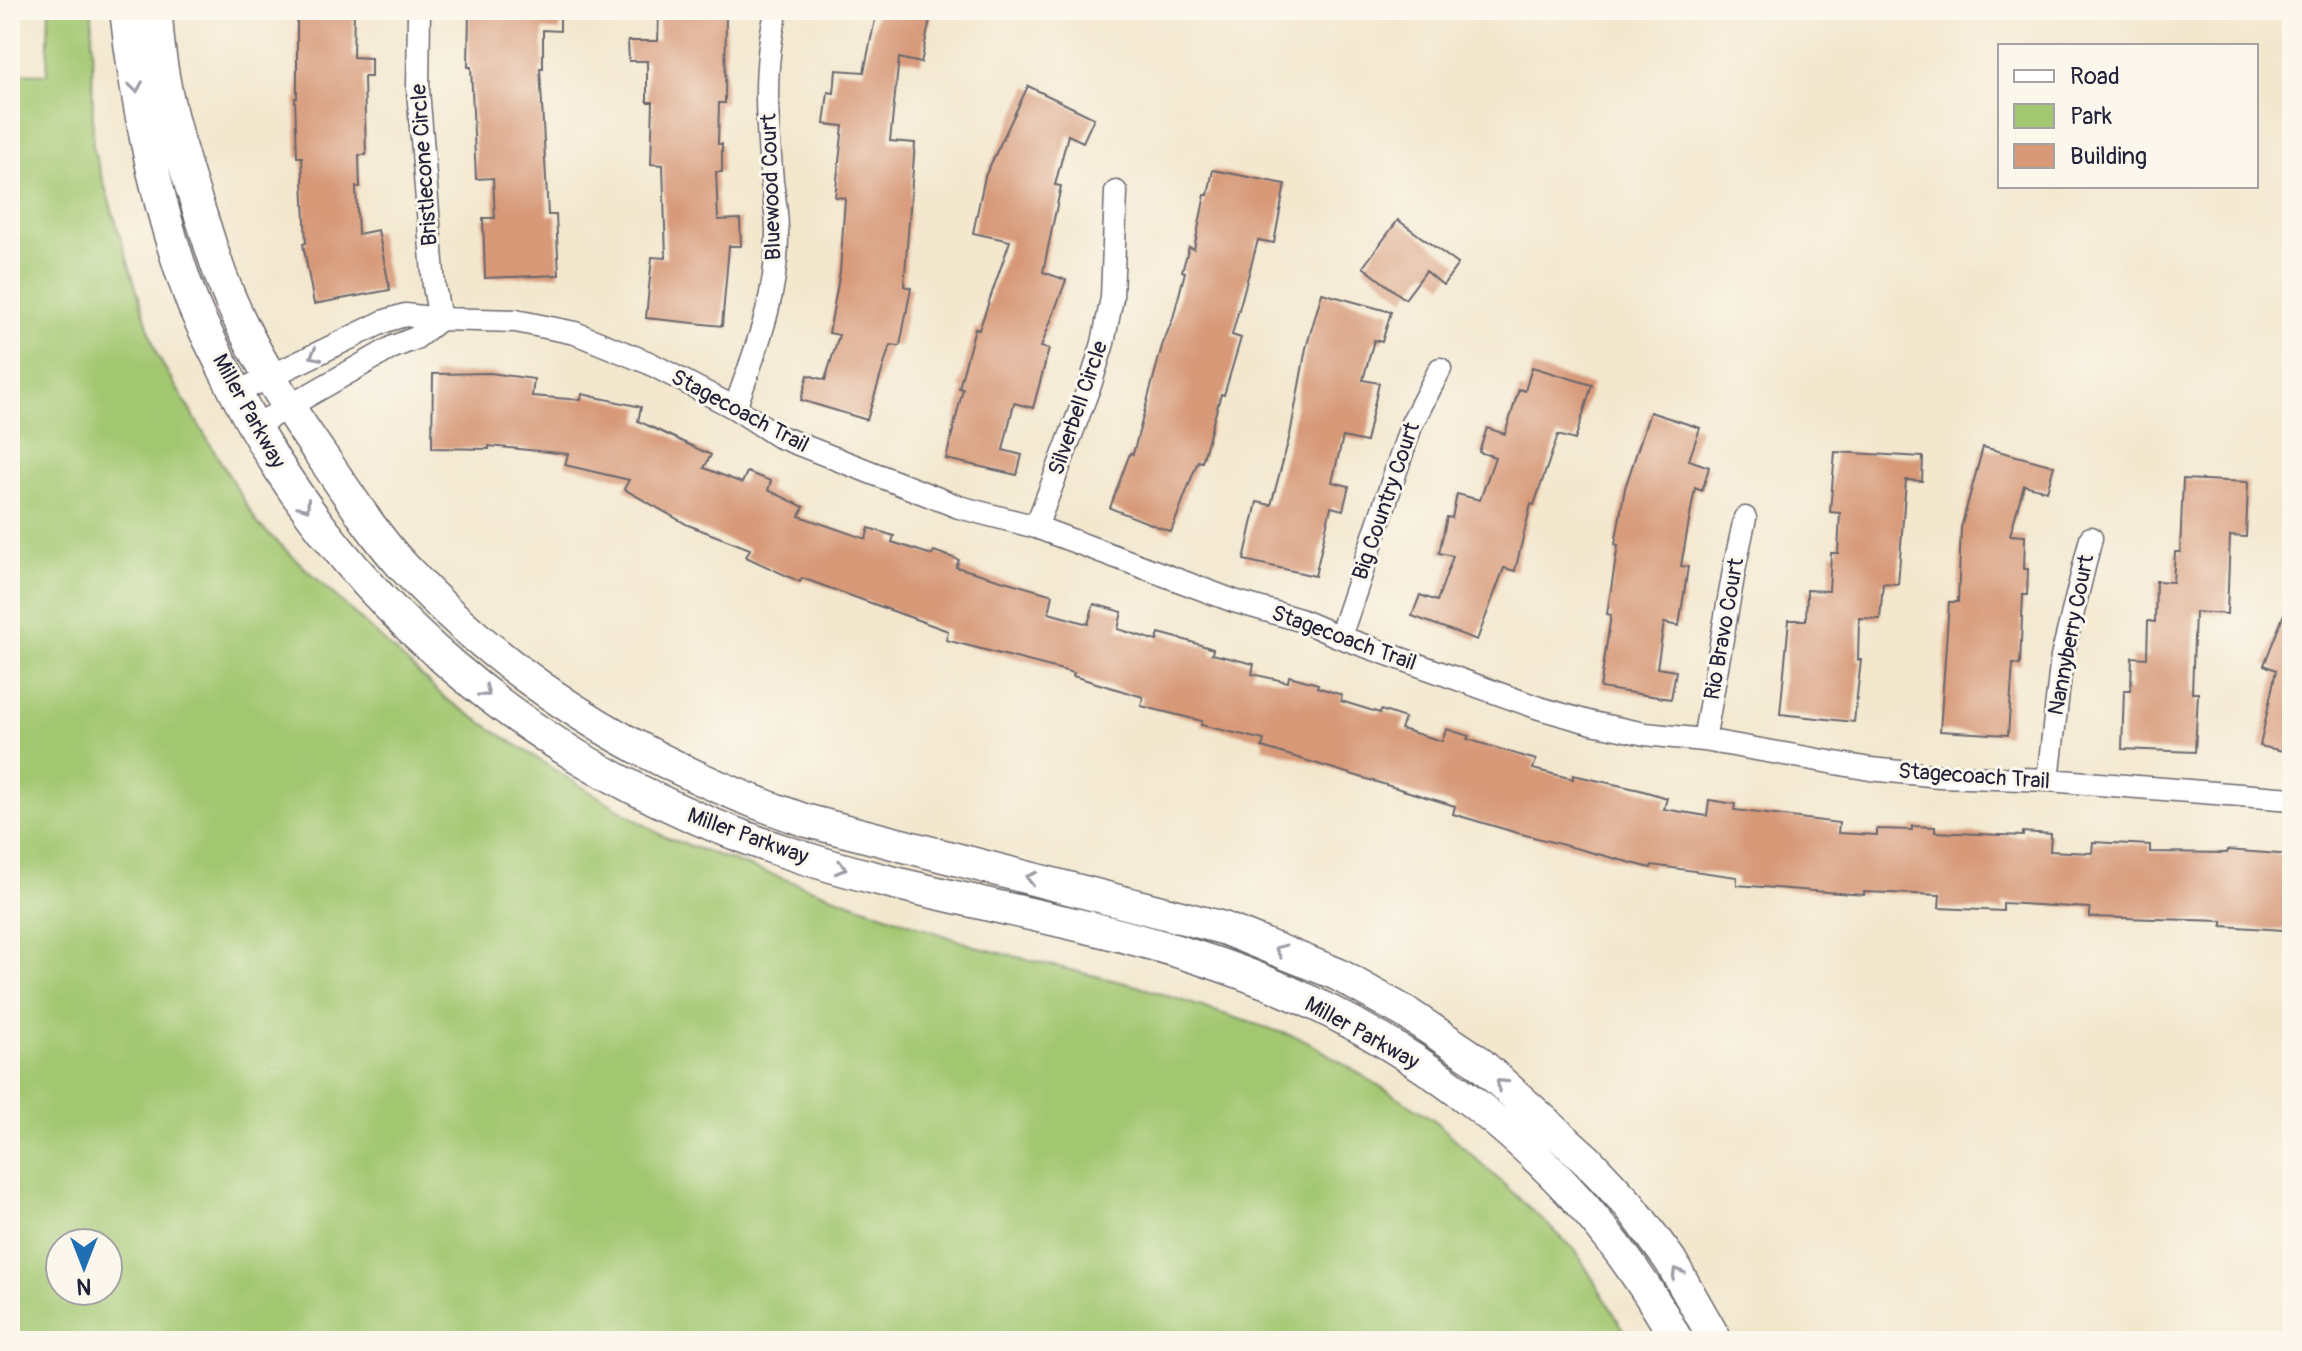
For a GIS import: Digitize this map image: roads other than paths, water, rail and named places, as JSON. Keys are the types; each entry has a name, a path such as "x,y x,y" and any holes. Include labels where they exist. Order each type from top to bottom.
{"street":[{"name":"Miller Parkway","path":"126,10 140,116 169,230 193,304 253,427 310,514 401,621 459,672 547,738 666,805 786,852 1197,957 1251,976 1334,1013 1404,1053 1473,1101 1522,1143 1630,1264 1677,1341"},
{"name":"Miller Parkway","path":"156,10 156,31 173,127 222,280 288,407 368,523 440,605 508,663 595,725 641,752 742,799 804,820 1223,928 1337,974 1405,1012 1475,1059 1587,1160 1630,1206 1670,1260 1716,1341"},
{"name":"Bristlecone Circle","path":"419,10 418,90 432,270 440,319"},
{"name":"Bluewood Court","path":"735,408 769,313 774,289 777,228 766,66 777,10"},
{"name":"Silverbell Circle","path":"1036,527 1103,343 1112,298 1116,192"},
{"name":"Stagecoach Trail","path":"236,393 385,321 405,315 516,321 575,333 649,363 735,408 778,436 959,507 1036,527 1123,562 1234,601 1300,620 1553,712 1645,734 1704,740 1870,769 2292,799"},
{"path":"253,427 393,347 416,338 440,319"},
{"name":"Big Country Court","path":"1340,637 1412,423 1440,369"},
{"name":"Rio Bravo Court","path":"1704,740 1745,518"},
{"name":"Nannyberry Court","path":"2048,780 2062,657 2091,538"}]}
